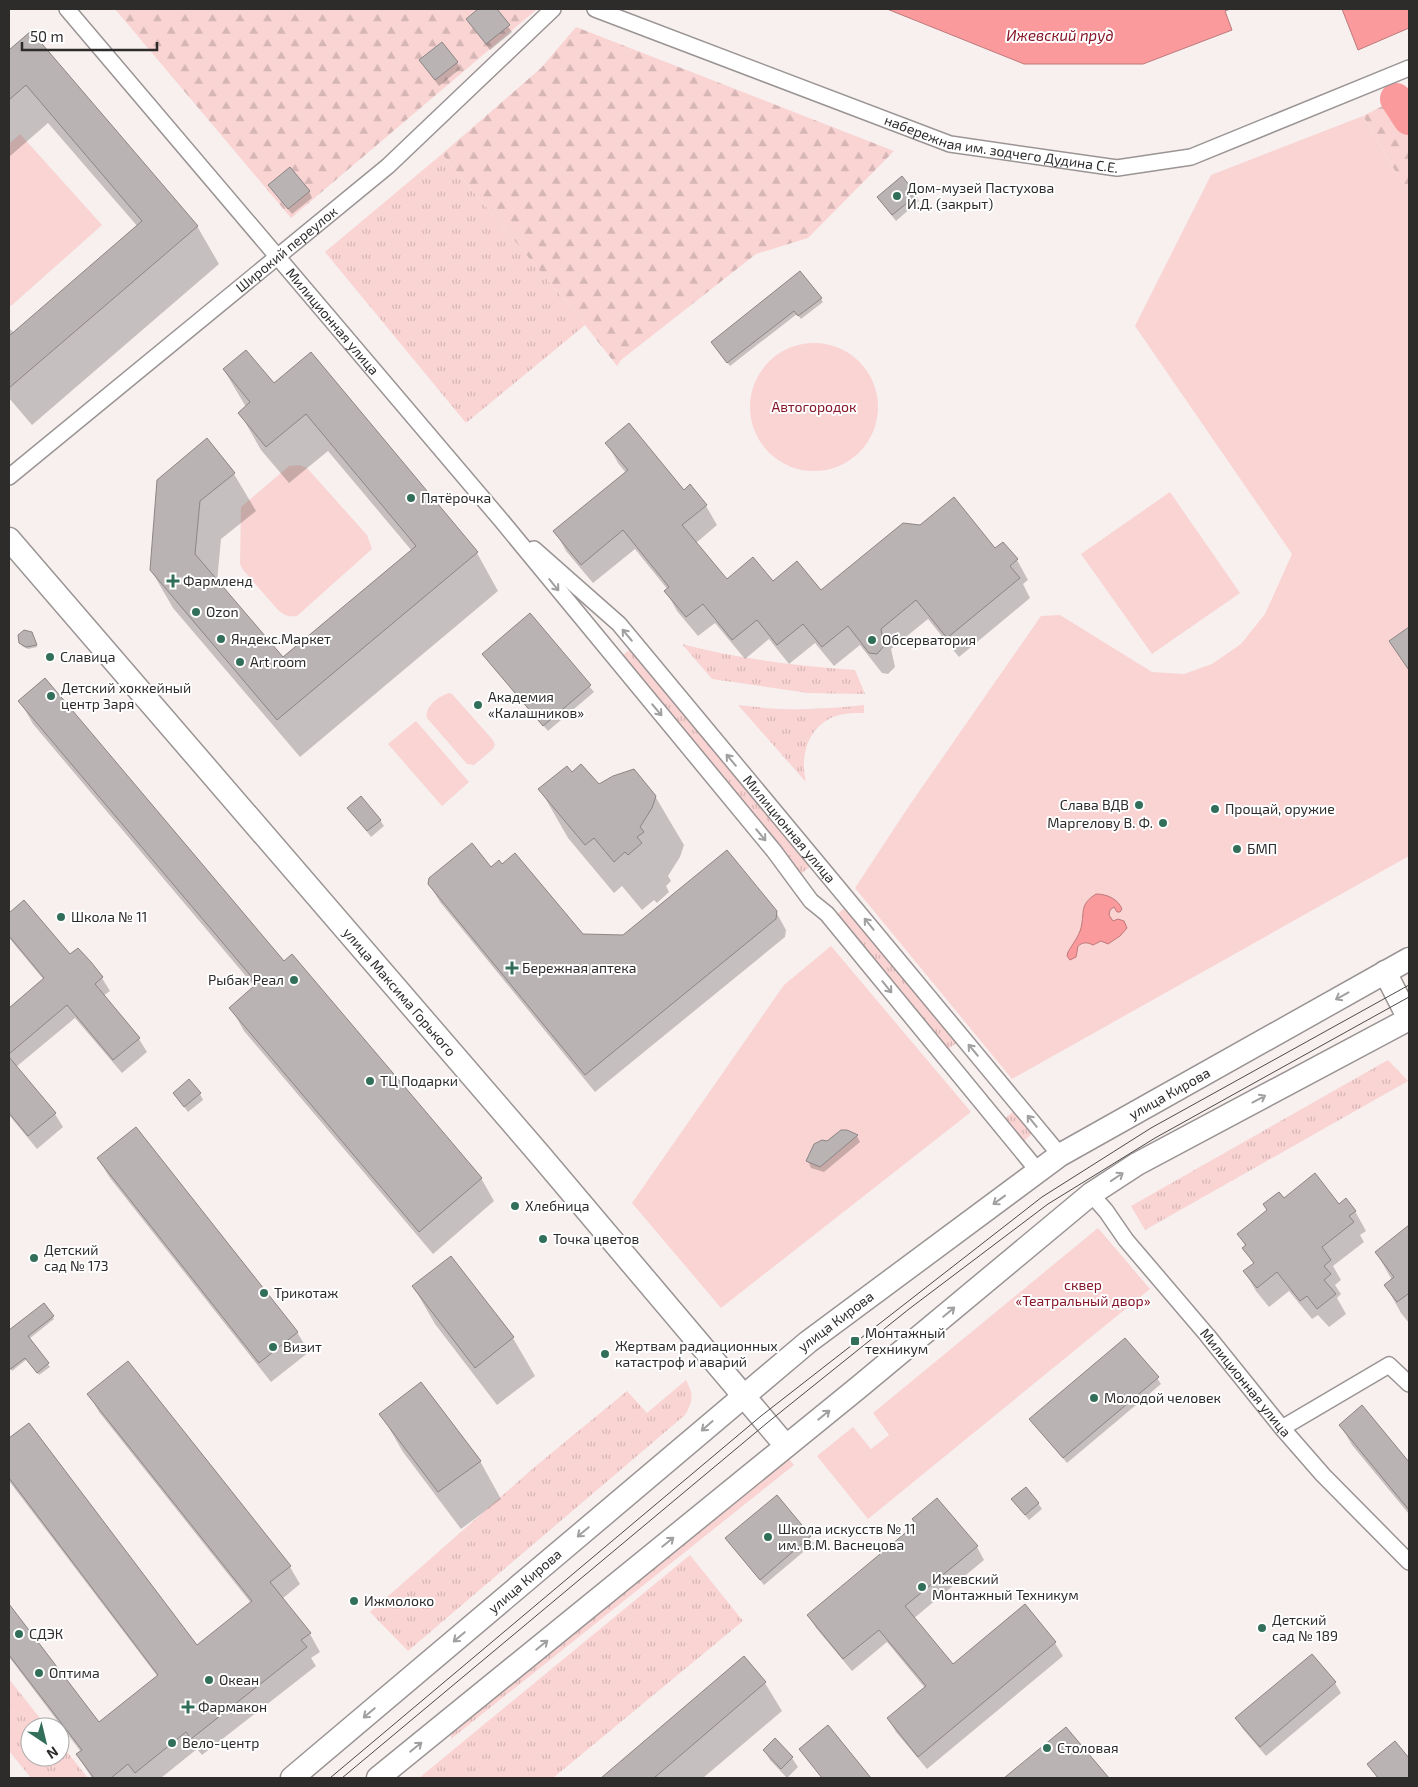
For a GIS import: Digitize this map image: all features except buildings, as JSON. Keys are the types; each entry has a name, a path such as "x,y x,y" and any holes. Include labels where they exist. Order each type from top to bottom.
{"main road":[{"name":"улица Максима Горького","path":"9,539 540,1155 786,1446"},
{"name":"улица Кирова","path":"292,1778 808,1342 1038,1171 1060,1155 1409,960"},
{"path":"378,1778 1092,1194 1137,1164 1409,1019 1385,972"}],"street":[{"name":"Милиционная улица","path":"67,9 501,520 774,852 811,901 827,914 1038,1171"},
{"name":"Широкий переулок","path":"9,477 388,166 553,9"},
{"name":"набережная им. зодчего Дудина С.Е.","path":"595,9 950,144 1118,168 1191,157 1409,68"},
{"name":"Милиционная улица","path":"501,520 619,624 1060,1155"},
{"name":"Милиционная улица","path":"1092,1194 1126,1240 1282,1428 1323,1475 1409,1562"},
{"path":"1282,1428 1389,1365 1409,1384"}],"green space":[{"path":"115,9 534,9 536,10 291,218"},
{"path":"576,27 894,151 808,238 756,254 621,360 617,366 442,154 541,68"},
{"path":"1409,93 1409,119 1396,99"},
{"path":"1396,99 1409,119 1409,195 1363,116"},
{"path":"1363,116 1409,195 1409,856 1012,1079 855,888 911,803 1041,616 1060,615 1152,672 1184,674 1212,664 1241,644 1265,614 1292,554 1135,326 1211,175"},
{"path":"20,134 102,225 11,306 9,304 9,144"},
{"path":"442,154 585,325 466,423 325,252"},
{"name":"Автогородок","path":"814,343 839,347 860,361 874,382 878,407 874,432 860,453 839,467 814,471 789,467 768,453 754,432 750,407 754,382 768,361 789,347"},
{"path":"299,465 307,468 367,535 372,549 297,616 292,616 285,615 278,610 243,570 240,564 241,507 289,466"},
{"path":"1170,492 1240,593 1152,654 1081,554"},
{"path":"682,644 724,654 768,661 855,670 865,694 808,693 712,679"},
{"path":"632,648 812,865 801,874 620,657"},
{"path":"449,693 452,694 493,740 495,745 493,749 474,765 467,764 427,718 428,710 433,702"},
{"path":"738,705 801,709 864,705 864,713 833,717 817,728 811,736 805,753 804,772 806,782"},
{"path":"416,721 469,782 442,806 388,744"},
{"path":"847,906 959,1041 946,1051 834,917"},
{"path":"831,946 971,1112 721,1308 632,1203 784,985"},
{"path":"1388,1060 1408,1081 1145,1230 1131,1206"},
{"path":"1014,1111 1033,1133 1023,1142 1004,1119"},
{"name":"сквер «Театральный двор»","path":"1098,1228 1150,1289 868,1519 817,1456 853,1427 871,1449 889,1435 873,1413"},
{"path":"686,1380 692,1398 685,1415 408,1651 370,1612 537,1465 627,1391 647,1413"},
{"path":"789,1459 794,1465 451,1739 451,1733 675,1545"},
{"path":"690,1555 743,1621 553,1778 419,1778"},
{"path":"9,1679 39,1717 20,1717 20,1764 9,1751"},
{"path":"70,1756 88,1778 31,1778 22,1767 70,1767"}],"water":[{"name":"Ижевский пруд","path":"887,9 1230,9 1225,11 1232,30 1143,64 1024,64"},
{"path":"1342,9 1409,9 1409,28 1358,50"},
{"path":"1096,894 1108,896 1118,902 1122,909 1120,912 1117,912 1114,907 1110,910 1109,915 1113,921 1118,919 1124,921 1127,928 1120,936 1108,944 1101,941 1093,945 1085,943 1078,946 1076,957 1070,960 1067,956 1068,952 1080,931 1085,905"}],"waterway":[{"path":"1396,99 1409,119"}],"tram line":[{"path":"330,1778 761,1416 1042,1197 1151,1128 1409,985"},
{"path":"342,1778 767,1423 909,1309 1048,1204 1155,1138 1409,997"}],"place":[{"name":"Дом-музей Пастухова И.Д. (закрыт)","path":"897,196"},
{"name":"Пятёрочка","path":"411,498"},
{"name":"Фармленд","path":"173,581"},
{"name":"Ozon","path":"196,612"},
{"name":"Яндекс.Маркет","path":"221,639"},
{"name":"Обсерватория","path":"872,640"},
{"name":"Славица","path":"50,657"},
{"name":"Art room","path":"240,662"},
{"name":"Детский хоккейный центр Заря","path":"51,696"},
{"name":"Академия «Калашников»","path":"478,705"},
{"name":"Слава ВДВ","path":"1139,805"},
{"name":"Прощай, оружие","path":"1215,809"},
{"name":"Маргелову В. Ф.","path":"1163,823"},
{"name":"БМП","path":"1237,849"},
{"name":"Школа № 11","path":"61,917"},
{"name":"Бережная аптека","path":"512,968"},
{"name":"Рыбак Реал","path":"294,980"},
{"name":"ТЦ Подарки","path":"370,1081"},
{"name":"Хлебница","path":"515,1206"},
{"name":"Точка цветов","path":"543,1239"},
{"name":"Детский сад № 173","path":"34,1258"},
{"name":"Трикотаж","path":"264,1293"},
{"name":"Монтажный техникум","path":"855,1341"},
{"name":"Визит","path":"273,1347"},
{"name":"Жертвам радиационных катастроф и аварий","path":"605,1354"},
{"name":"Молодой человек","path":"1094,1398"},
{"name":"Школа искусств № 11 им. В.М. Васнецова","path":"768,1537"},
{"name":"Ижевский Монтажный Техникум","path":"922,1587"},
{"name":"Ижмолоко","path":"354,1601"},
{"name":"Детский сад № 189","path":"1262,1628"},
{"name":"СДЭК","path":"19,1634"},
{"name":"Оптима","path":"39,1673"},
{"name":"Океан","path":"209,1680"},
{"name":"Фармакон","path":"188,1707"},
{"name":"Вело-центр","path":"172,1743"},
{"name":"Столовая","path":"1047,1748"}]}
